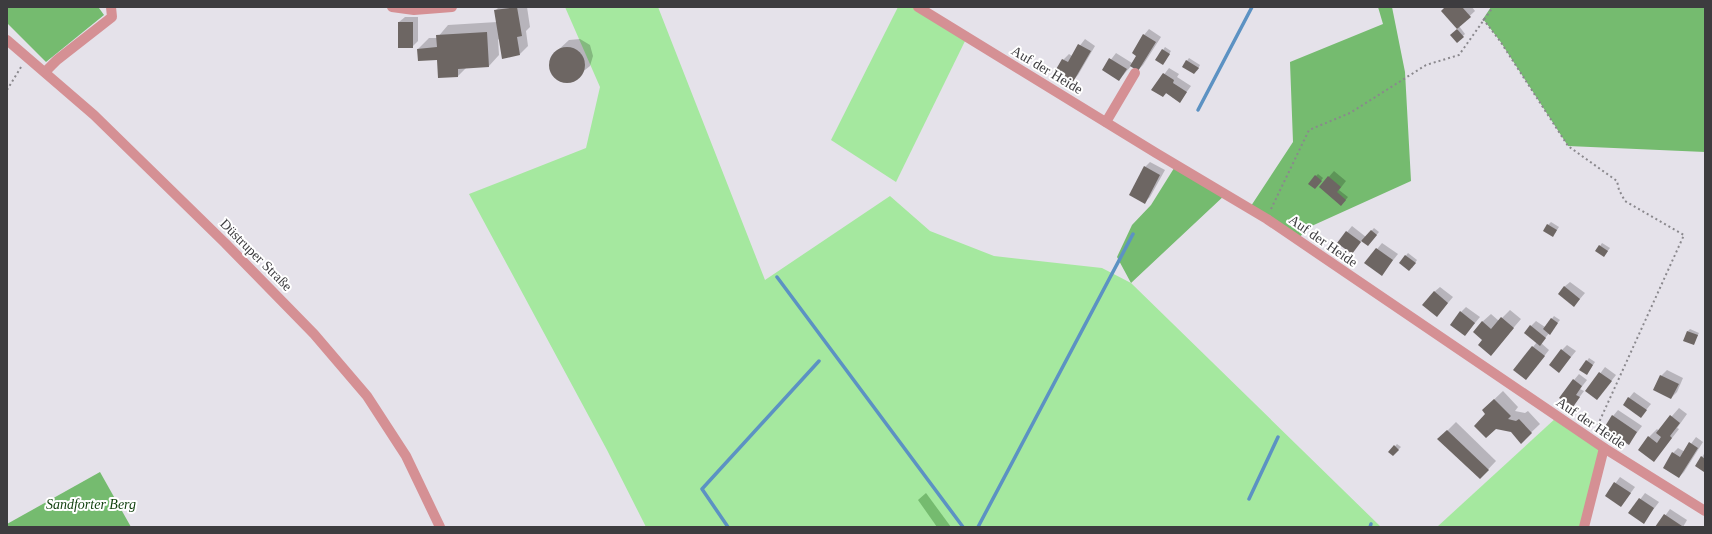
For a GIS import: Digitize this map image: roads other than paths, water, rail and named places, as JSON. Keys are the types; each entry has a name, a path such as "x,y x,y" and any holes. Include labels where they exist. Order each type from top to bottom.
{"street":[{"path":"45,72 57,60 112,17 111,7"},
{"path":"392,7 414,10 452,7"},
{"name":"Auf der Heide","path":"918,7 1267,218 1591,440 1705,511"},
{"name":"Düstruper Straße","path":"7,40 94,114 225,243 314,334 367,396 379,414 406,456 440,527"},
{"path":"1106,122 1135,73"},
{"path":"1584,527 1604,448"}],"waterway":[{"path":"1198,110 1252,7"},
{"path":"978,527 1133,234"},
{"path":"777,277 963,527"},
{"path":"728,527 702,489 819,361"},
{"path":"1249,499 1278,437"}],"park label":[{"name":"Sandforter Berg","path":"91,504"}]}
